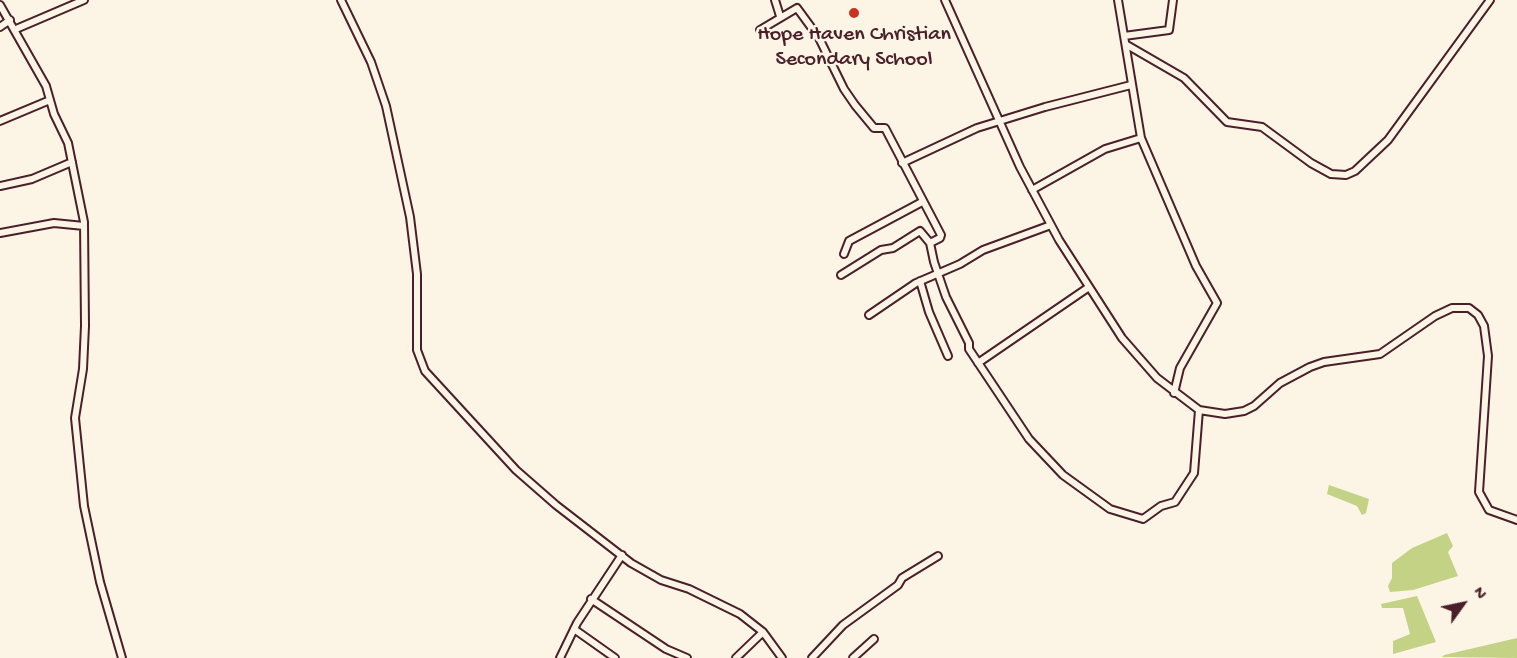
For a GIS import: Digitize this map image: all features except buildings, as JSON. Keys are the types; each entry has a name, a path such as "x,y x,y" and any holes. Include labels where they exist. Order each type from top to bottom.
{"street":[{"path":"16,29 84,0"},
{"path":"341,0 371,62 386,106 410,217 417,274 417,350 425,371 516,470 622,555 661,580 689,589 740,614 763,632 782,658"},
{"path":"775,0 780,16"},
{"path":"945,0 1032,190 1051,225 1133,352 1174,393 1199,410 1225,414 1244,411 1254,406 1280,383 1310,368 1324,362 1380,354 1435,316 1452,308 1469,308 1478,315 1484,326 1488,356 1479,492 1489,510 1517,520"},
{"path":"1118,0 1141,138 1196,266 1217,303 1180,368 1174,393"},
{"path":"1124,36 1168,30 1173,0"},
{"path":"1127,45 1184,78 1227,122 1262,127 1330,174 1346,175 1355,171 1388,140 1490,0"},
{"path":"0,5 16,29 46,86 68,143 84,226 83,369 75,418 84,506 100,582 122,658"},
{"path":"760,30 795,7 801,12 819,38 844,89 871,125 885,128 941,235 940,238 930,243"},
{"path":"0,27 10,20"},
{"path":"902,163 1000,121 1131,84"},
{"path":"0,121 50,100"},
{"path":"1032,190 1105,149 1141,138"},
{"path":"0,186 32,179 72,162"},
{"path":"844,254 849,241 922,202"},
{"path":"0,233 54,223 84,226"},
{"path":"869,315 920,281 983,250 1051,225"},
{"path":"841,275 881,250 893,248 920,231 930,243 945,297 969,343 969,349 1042,454 1081,490 1128,517 1143,519 1161,506 1175,502 1183,490 1194,473 1199,410"},
{"path":"920,281 929,312 948,356"},
{"path":"978,363 1089,287"},
{"path":"560,658 591,599 622,555"},
{"path":"812,658 843,625 889,592 902,578 938,556"},
{"path":"591,599 666,649 687,658"},
{"path":"574,629 615,658"},
{"path":"736,658 763,632"},
{"path":"853,658 874,639"}],"green space":[{"path":"1329,485 1369,499 1366,513 1362,515 1357,506 1327,494"},
{"path":"1447,533 1453,546 1448,552 1458,576 1413,590 1390,592 1388,586 1392,578 1392,563 1412,548"},
{"path":"1417,596 1436,642 1393,654 1393,641 1410,634 1403,608 1382,608 1381,604"},
{"path":"1517,638 1517,658 1442,657 1444,655"}],"place":[{"name":"Hope Haven Christian Secondary School","path":"854,13"}]}
